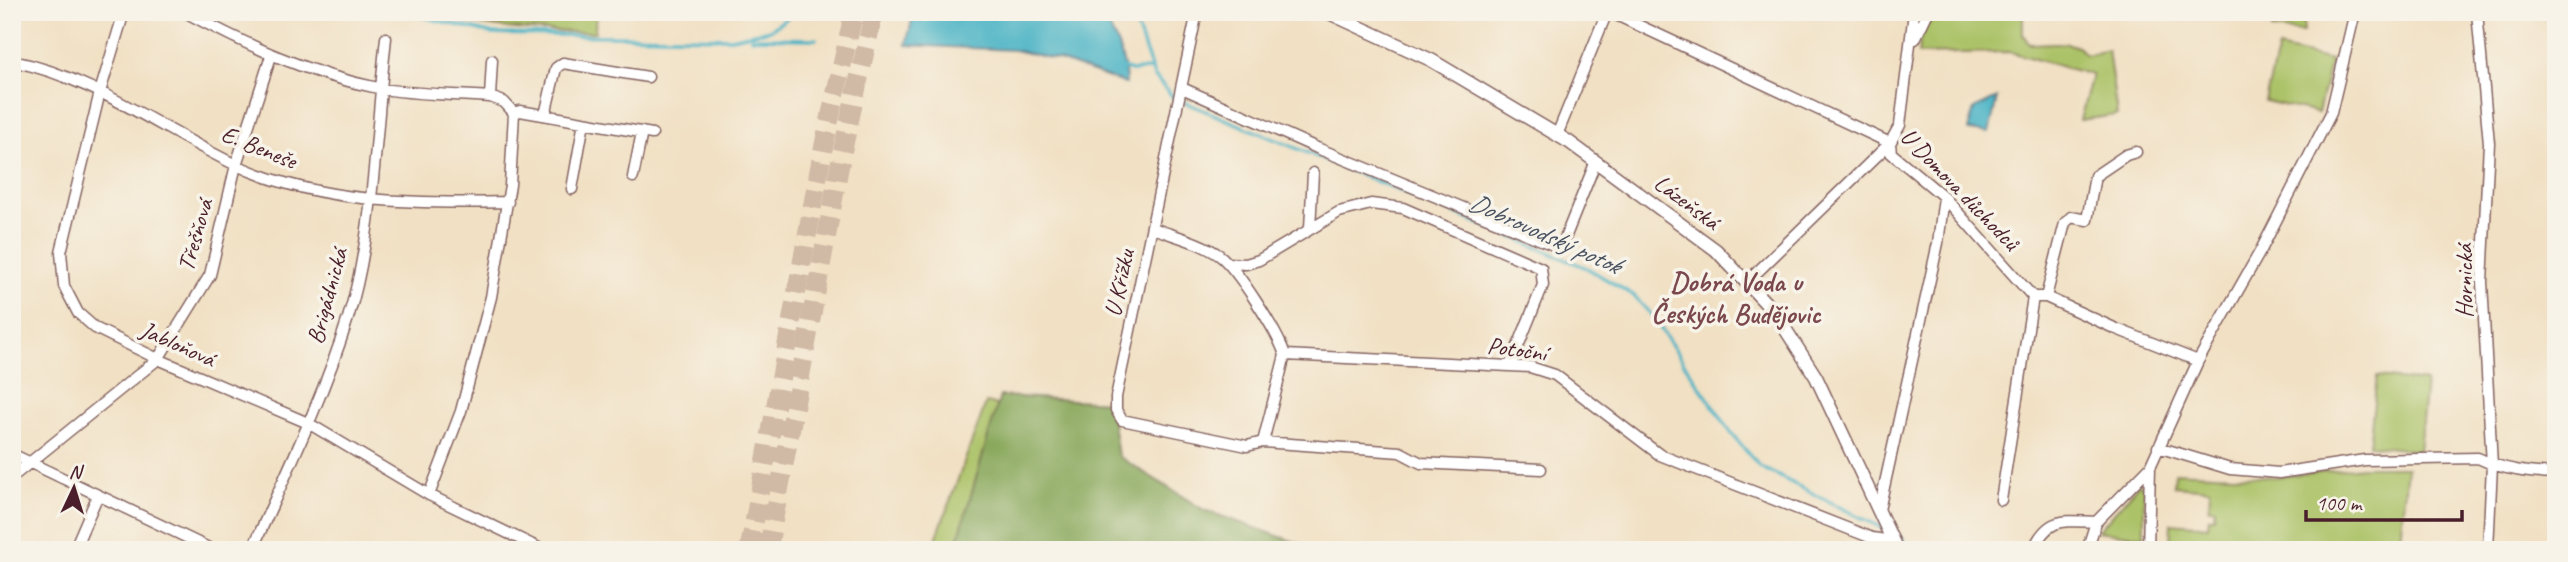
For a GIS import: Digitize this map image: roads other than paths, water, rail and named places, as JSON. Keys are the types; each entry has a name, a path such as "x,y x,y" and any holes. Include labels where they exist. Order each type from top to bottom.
{"street":[{"name":"Jabloňová","path":"124,12 100,92 61,252 62,278 70,300 84,319 95,328 158,359 308,423 429,495 543,550"},
{"path":"185,12 271,56 318,74 380,89 490,97 504,102 514,113 508,202 482,337 461,411 429,495"},
{"name":"U Křížku","path":"1197,12 1116,397 1116,410 1122,419 1247,446 1263,442 1400,452 1421,463 1541,469"},
{"name":"Lázeňská","path":"1327,12 1431,60 1558,135 1716,250 1748,281 1774,313 1816,377 1895,545"},
{"path":"1558,135 1609,12"},
{"name":"U Domova důchodců","path":"1609,12 1890,143 1891,153 1944,197 2033,297"},
{"path":"1748,281 1890,143 1900,125 1914,12"},
{"path":"1910,48 1928,12"},
{"path":"2148,550 2150,467 2199,361 2261,250 2332,113 2356,12"},
{"name":"Hornická","path":"2477,12 2489,143 2482,282 2492,465 2488,550"},
{"name":"Brigádnická","path":"252,550 308,423 349,317 369,199 386,38"},
{"name":"Třešňová","path":"12,477 158,359 210,275 236,165 271,56"},
{"path":"490,97 492,60"},
{"name":"E. Beneše","path":"12,61 33,65 100,92 236,165 305,188 369,199 421,204 508,202"},
{"path":"545,115 556,68 563,63 648,77"},
{"path":"1182,90 1561,248 1596,161"},
{"path":"514,113 520,111 647,133 633,177"},
{"path":"572,188 584,122"},
{"path":"2046,297 2065,223 2071,217 2087,220 2095,176 2126,155 2136,152"},
{"path":"1310,228 1313,173"},
{"path":"1878,510 1938,243 1944,197"},
{"path":"1228,263 1246,264 1259,260 1339,212 1371,204 1403,208 1538,265 1544,273 1543,285 1510,366"},
{"path":"1153,228 1214,252 1228,263 1275,330 1285,355 1263,442"},
{"path":"2001,500 2033,297 2046,297 2114,328 2199,361"},
{"name":"Potoční","path":"1285,355 1530,367 1555,375 1660,454 1895,545"},
{"path":"2158,447 2230,469 2279,473 2365,460 2478,458 2492,465 2532,473 2556,474"},
{"path":"12,454 97,497 213,550"},
{"path":"2099,550 2090,544 2096,522 2150,467"},
{"path":"74,550 97,497"},
{"path":"2033,550 2047,526 2054,522 2096,522"}],"water":[{"path":"914,12 1100,12 1118,46 1126,84 1059,60 1014,50 906,45"},
{"path":"1997,98 1989,133 1968,130 1974,109"}],"waterway":[{"name":"Dobrovodský potok","path":"403,12 493,34 731,38 770,30 796,12"},
{"name":"Dobrovodský potok","path":"1132,12 1154,76 1174,98 1587,268 1633,295 1650,313 1732,434 1760,467 1884,529"},
{"path":"751,38 816,39"},
{"path":"1122,68 1132,71 1151,69"},
{"name":"Dobrovodský potok","path":"1894,534 1902,538 1909,550"}],"tunnel":[{"path":"749,550 823,149 854,12"},
{"path":"768,550 842,153 874,12"}],"district":[{"name":"Dobrá Voda u Českých Budějovic","path":"1736,297"}]}
